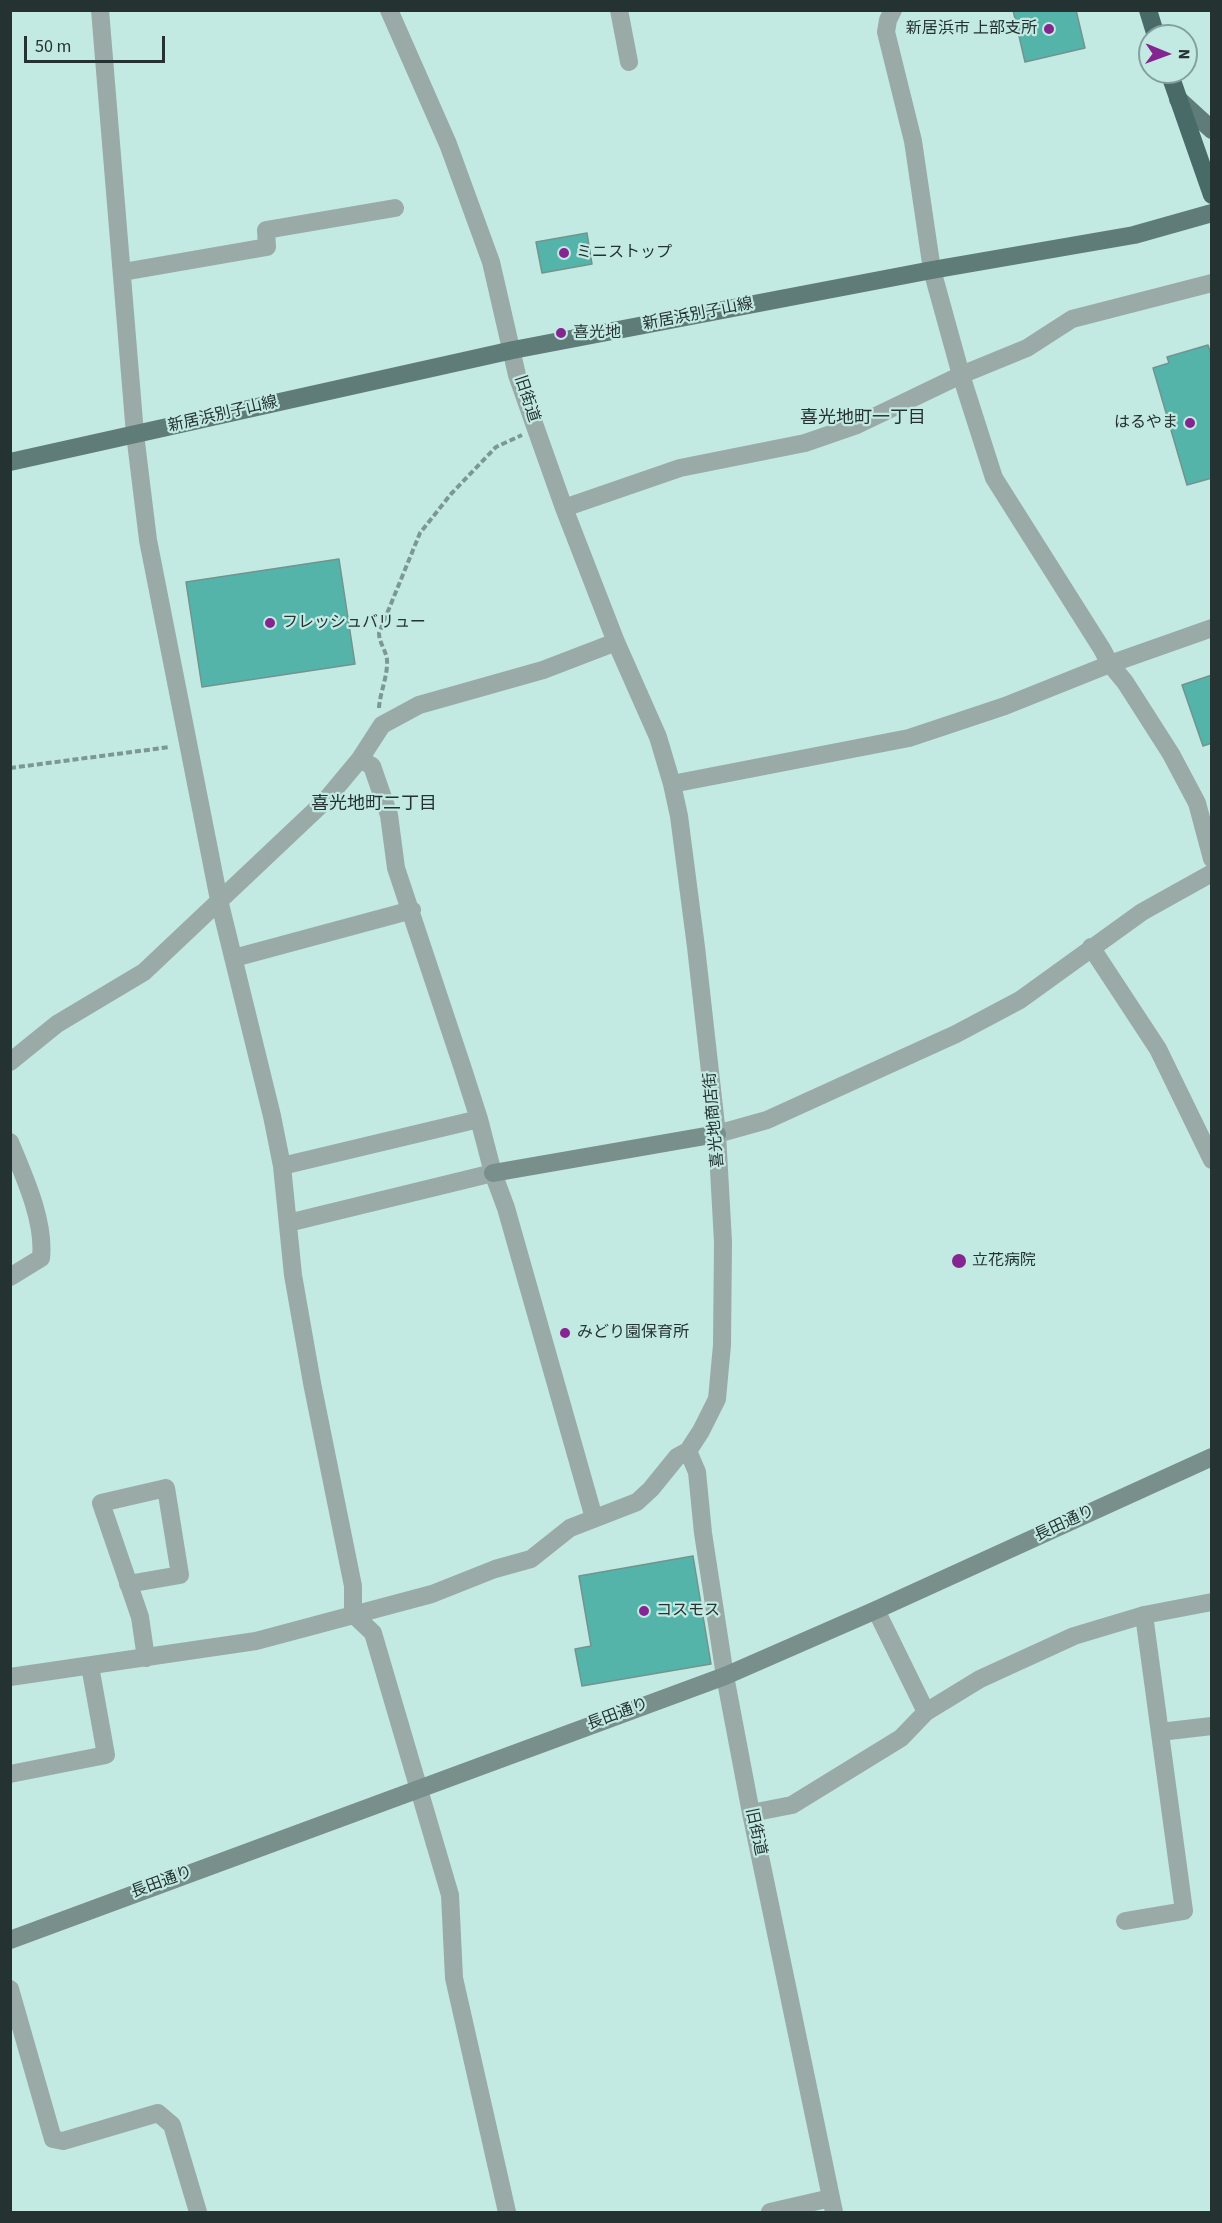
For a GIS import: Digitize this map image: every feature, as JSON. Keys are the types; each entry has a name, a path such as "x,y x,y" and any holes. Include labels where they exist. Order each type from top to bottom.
{"highway":[{"path":"1173,84 1212,195"}],"main road":[{"path":"1178,99 1212,130"},
{"name":"新居浜別子山線","path":"10,462 513,350 932,270 1134,235 1212,213"}],"street":[{"path":"100,10 135,434 148,540 219,900 282,1166 293,1275 312,1383 353,1586 353,1614 372,1633 450,1895 454,1978 507,2212"},
{"name":"旧街道","path":"389,10 448,144 491,262 517,375 564,508 616,642 658,737 672,784"},
{"path":"619,10 629,62"},
{"path":"893,10 886,32 913,141 932,270 961,375 994,478 1110,664 1125,682 1166,745 1197,802 1212,858"},
{"path":"123,272 267,247 266,230 394,208"},
{"path":"564,508 680,468 805,443 857,425 961,375 1027,348 1072,319 1212,283"},
{"path":"672,784 909,738 1005,706 1110,664 1212,628"},
{"path":"10,1062 57,1024 144,972 325,801 360,759 382,725 419,705 543,670 616,642"},
{"path":"360,759 372,766 389,815 396,868 412,910 479,1119 594,1518"},
{"name":"喜光地商店街","path":"10,1677 256,1641 432,1594 495,1569 531,1559 570,1528 636,1502 651,1489 677,1457 688,1451 717,1399 722,1345 723,1242 717,1134 696,947 679,816 672,784"},
{"path":"288,1223 493,1173 717,1134 767,1120 956,1034 1020,1000 1142,912 1212,873"},
{"path":"234,958 412,910"},
{"path":"1091,947 1158,1048 1212,1160"},
{"path":"282,1166 479,1119"},
{"path":"10,1142 31,1194 42,1246 41,1258 10,1277"},
{"name":"旧街道","path":"688,1451 697,1472 703,1533 725,1676 751,1813 833,2205"},
{"name":"長田通り","path":"10,1940 725,1676 876,1610 1212,1456"},
{"path":"128,1584 180,1575 166,1488 101,1503 128,1584 140,1617 146,1658"},
{"path":"751,1813 792,1805 901,1738 926,1712 980,1679 1074,1636 1144,1615 1212,1602"},
{"path":"876,1610 926,1712"},
{"path":"1125,1921 1184,1911 1144,1615"},
{"path":"10,1774 106,1755 90,1666"},
{"path":"1160,1732 1212,1726"},
{"path":"10,1989 53,2139 63,2141 158,2113 172,2125 198,2212"},
{"path":"770,2212 833,2205"}],"path":[{"path":"382,725 378,717 387,671 387,657 380,642 379,633 420,533 451,494 496,447 536,429"},
{"path":"10,768 190,744"}],"building":[{"name":"新居浜市 上部支所","path":"1013,10 1076,10 1085,48 1025,62"},
{"name":"ミニストップ","path":"587,233 592,264 542,273 536,242"},
{"name":"はるやま","path":"1208,345 1212,357 1212,478 1187,485 1153,368 1169,363 1167,357"},
{"name":"フレッシュバリュー","path":"339,559 355,664 202,687 186,582"},
{"path":"1212,675 1212,743 1203,746 1182,685"},
{"name":"コスモス","path":"693,1556 711,1664 582,1686 575,1649 591,1646 579,1576"}],"place":[{"name":"新居浜市 上部支所","path":"1049,29"},
{"name":"ミニストップ","path":"564,253"},
{"name":"喜光地","path":"561,333"},
{"name":"はるやま","path":"1190,423"},
{"name":"フレッシュバリュー","path":"270,623"},
{"name":"立花病院","path":"959,1261"},
{"name":"みどり園保育所","path":"565,1333"},
{"name":"コスモス","path":"644,1611"}],"district":[{"name":"喜光地町一丁目","path":"863,419"},
{"name":"喜光地町二丁目","path":"374,805"}]}
